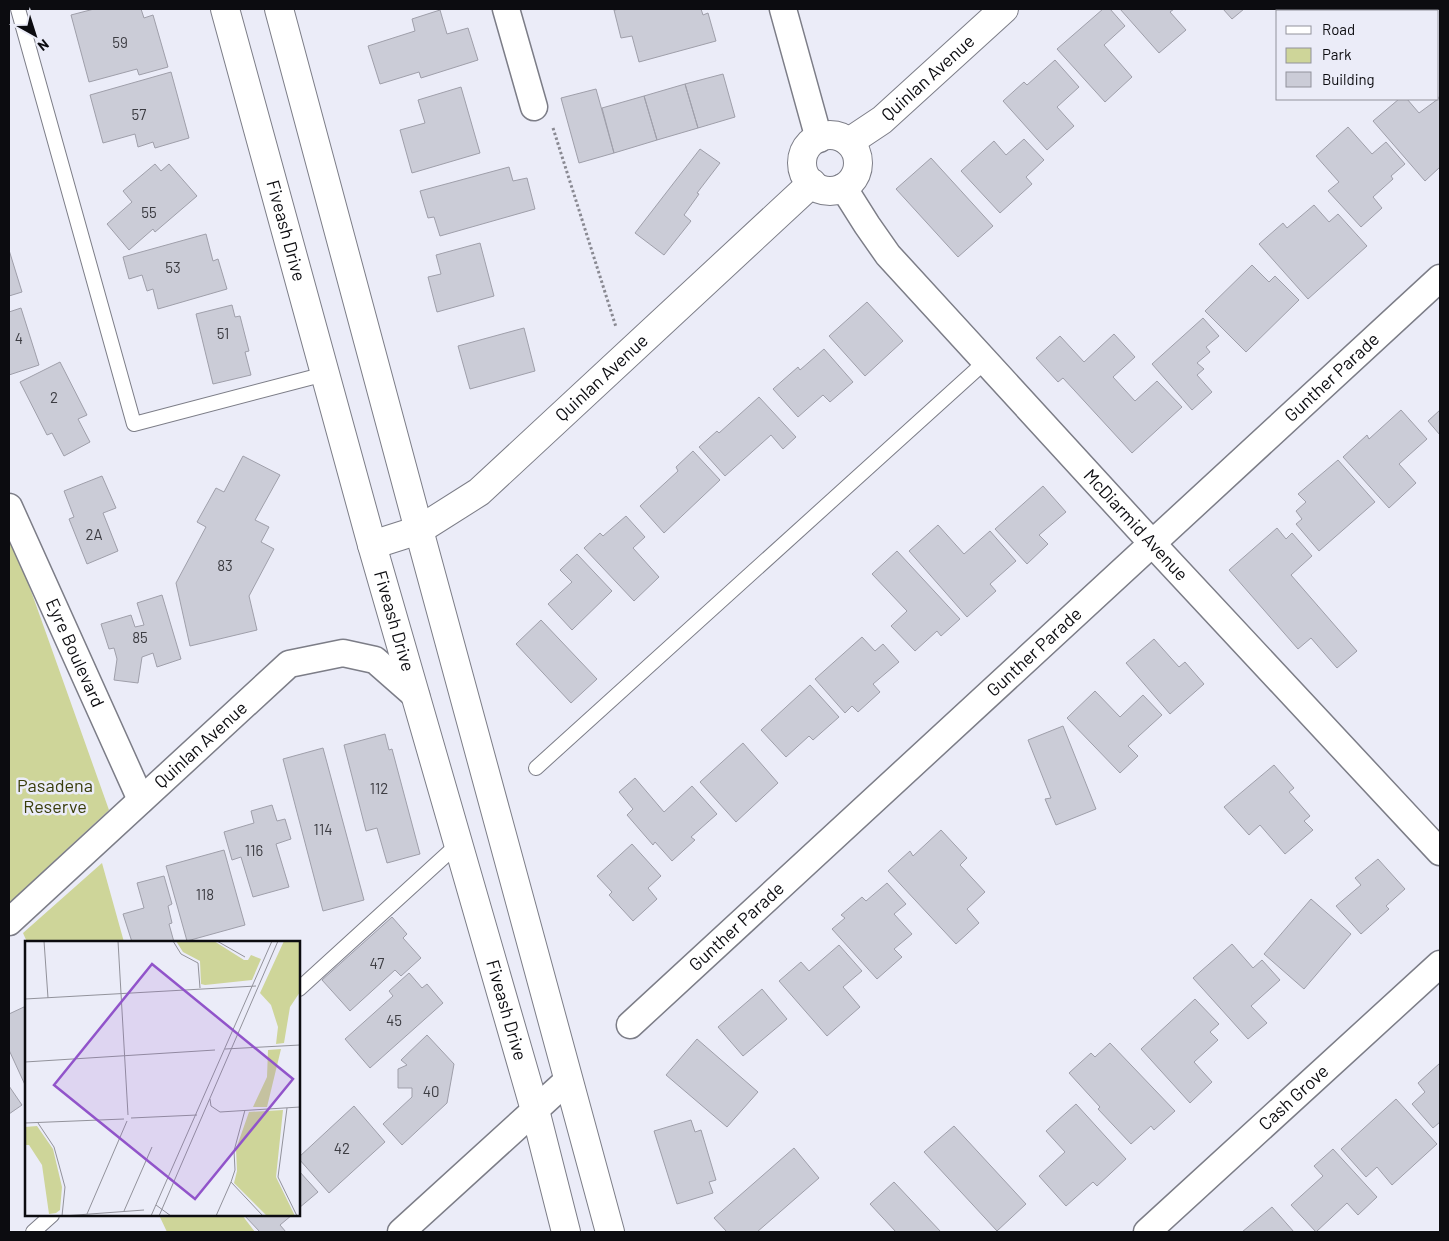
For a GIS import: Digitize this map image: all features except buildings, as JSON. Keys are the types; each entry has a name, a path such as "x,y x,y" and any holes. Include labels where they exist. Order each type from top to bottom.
{"main road":[{"name":"Fiveash Drive","path":"225,9 372,545 535,1110 566,1232"},
{"path":"279,9 610,1232"},
{"name":"Quinlan Avenue","path":"849,142 882,120 1004,9"},
{"path":"832,135 843,138 849,142 857,154 857,173 844,187 829,191 820,189 807,179 803,164 806,151 811,143 819,139 823,136 832,135"},
{"name":"Quinlan Avenue","path":"372,545 419,530 479,492 812,183"}],"street":[{"path":"506,9 534,107"},
{"path":"783,9 819,139"},
{"name":"McDiarmid Avenue","path":"844,187 888,255 1152,543 1440,852"},
{"name":"Gunther Parade","path":"630,1025 1440,278"},
{"name":"Eyre Boulevard","path":"9,507 141,800"},
{"name":"Quinlan Avenue","path":"9,922 288,664 343,653 375,660 416,696"},
{"name":"Cash Grove","path":"1147,1232 1440,964"},
{"path":"401,1232 568,1080"}],"lane":[{"path":"18,9 134,424 325,374"},
{"path":"536,768 986,361"},
{"path":"300,989 457,844"},
{"path":"32,1232 51,1216"}],"path":[{"path":"534,107 554,130 625,356"}],"green space":[{"name":"Pasadena Reserve","path":"9,529 109,810 9,903"},
{"path":"102,863 124,941 27,941 23,933"},
{"path":"159,1216 243,1216 255,1232 167,1232"}]}
